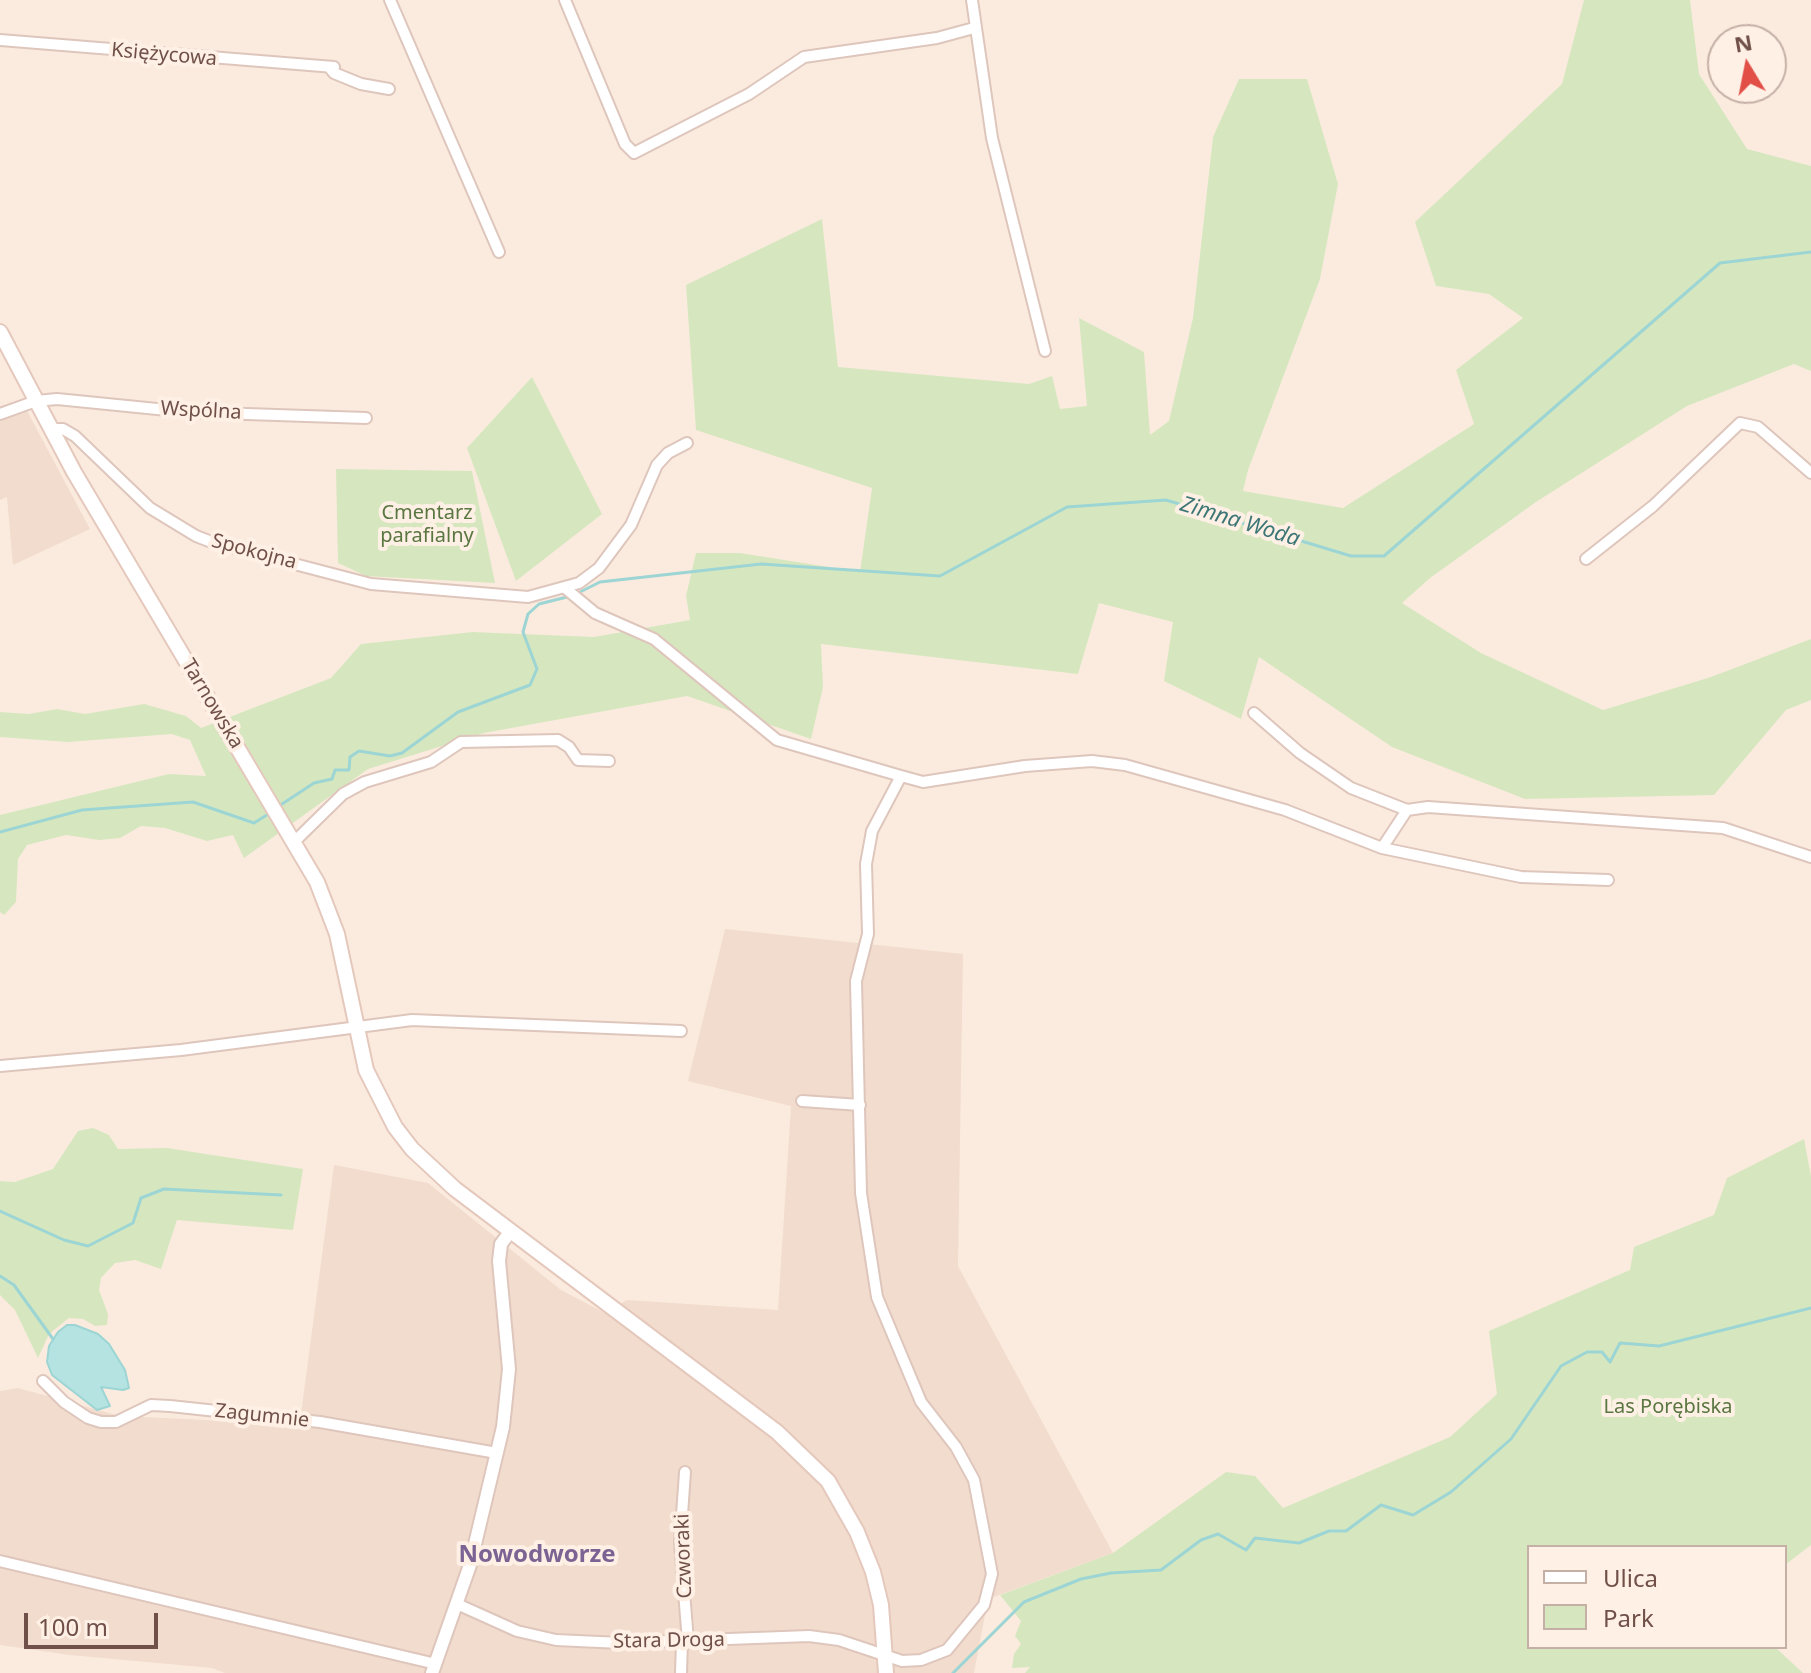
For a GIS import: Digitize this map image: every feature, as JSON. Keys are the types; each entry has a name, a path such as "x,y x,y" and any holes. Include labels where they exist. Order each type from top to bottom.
{"main road":[{"name":"Tarnowska","path":"0,332 51,429 295,841 331,915 354,1024 376,1094 412,1149 510,1232 777,1432 828,1481 857,1532 873,1572 881,1605 886,1673"}],"street":[{"path":"390,0 499,252"},
{"path":"565,0 625,144 634,153 749,94 804,57 937,38 974,28"},
{"path":"972,0 992,138 1045,351"},
{"name":"Księżycowa","path":"0,40 331,67 334,73 361,84 389,89"},
{"name":"Wspólna","path":"36,401 57,399 187,412 366,418"},
{"path":"0,414 36,401"},
{"path":"1586,559 1653,506 1740,423 1758,427 1811,473"},
{"name":"Spokojna","path":"51,429 63,429 75,436 135,497 196,536 371,584 528,597 565,588 589,577 609,557 631,525 657,465 668,453 687,443"},
{"path":"565,588 595,613 654,639 777,740 901,776 938,781 970,772 1025,766 1092,761 1125,765 1285,810 1382,848 1521,877 1608,880"},
{"path":"1254,713 1300,753 1351,788 1407,810 1428,807 1499,811 1723,828 1811,857"},
{"path":"295,841 343,794 365,782 431,762 461,742 558,740 569,747 578,760 609,761"},
{"name":"Stara Droga","path":"457,1604 537,1637 621,1643 809,1636 839,1640 885,1657 921,1660 947,1650 976,1618 988,1593 992,1574 969,1466 921,1402 877,1297 861,1193 856,981 868,934 866,864 872,831 901,776"},
{"path":"1382,848 1407,810"},
{"path":"0,1066 181,1050 354,1024 448,1020 681,1031"},
{"path":"802,1101 860,1105"},
{"path":"0,1561 434,1668 457,1604 507,1405 509,1369 499,1253 510,1232"},
{"name":"Zagumnie","path":"43,1381 64,1402 88,1418 101,1422 116,1422 151,1405 170,1406 320,1422 497,1453"},
{"name":"Czworaki","path":"681,1673 685,1641 680,1543 685,1472"}],"shaded area":[{"path":"24,405 90,529 13,565 7,497 0,500 0,414"},
{"path":"725,929 963,954 958,1266 1113,1553 988,1599 974,1673 225,1673 212,1668 0,1645 0,1391 18,1388 120,1416 292,1424 301,1414 334,1165 428,1183 561,1290 605,1313 627,1300 778,1310 791,1106 688,1081"}],"green space":[{"path":"1584,0 1690,0 1699,74 1707,86 1707,104 1718,104 1747,149 1811,166 1811,371 1794,364 1687,406 1536,502 1430,578 1402,603 1481,653 1603,710 1711,677 1811,639 1811,700 1786,710 1714,795 1525,799 1392,747 1259,657 1241,719 1164,681 1173,622 1099,603 1078,674 821,644 823,687 811,739 687,696 484,733 368,769 244,858 233,835 207,841 165,828 141,826 120,838 99,840 66,835 27,845 18,859 16,902 4,915 0,912 0,815 169,774 206,776 190,740 172,734 68,742 0,737 0,712 29,714 57,709 85,714 144,704 186,716 201,728 331,678 361,644 473,632 594,637 690,620 686,596 696,553 740,553 860,572 872,488 696,430 686,285 822,219 838,367 1029,384 1052,376 1060,409 1087,406 1079,318 1144,352 1150,435 1169,421 1193,318 1213,137 1239,79 1307,79 1338,184 1320,279 1248,470 1243,491 1343,508 1474,424 1456,370 1523,318 1489,294 1436,286 1415,222 1562,84"},
{"path":"532,377 602,514 516,581 467,448"},
{"name":"Cmentarz parafialny","path":"336,469 472,471 495,583 366,576 338,563"},
{"path":"93,1128 109,1135 118,1149 167,1148 303,1169 293,1230 177,1220 161,1269 135,1260 115,1263 101,1278 99,1290 108,1314 107,1325 95,1326 83,1319 69,1318 49,1334 38,1358 15,1310 0,1295 0,1181 15,1182 53,1169 78,1131"},
{"name":"Las Porębiska","path":"1804,1139 1811,1176 1811,1545 1787,1563 1787,1545 1527,1545 1527,1649 1777,1649 1803,1673 1025,1673 1030,1667 1012,1668 1014,1654 1021,1644 1015,1636 1021,1621 1000,1595 1113,1553 1226,1472 1255,1476 1283,1508 1450,1437 1497,1394 1489,1331 1630,1270 1634,1247 1714,1215 1727,1178"}],"water":[{"path":"67,1325 98,1334 109,1344 125,1370 129,1388 101,1387 110,1406 97,1410 52,1375 47,1362 49,1346"}],"waterway":[{"name":"Zimna Woda","path":"578,593 600,582 761,564 940,576 1067,507 1166,500 1351,556 1384,556 1720,263 1811,252"},
{"name":"Zimna Woda","path":"279,806 314,783 332,779 335,770 349,770 350,757 359,751 390,756 402,753 458,712 530,685 537,669 523,632 528,614 539,604 567,597"},
{"name":"Zimna Woda","path":"0,832 82,810 193,802 254,823 270,813"},
{"path":"0,1211 64,1240 88,1246 133,1223 141,1198 164,1189 281,1195"},
{"path":"0,1276 14,1285 53,1339"},
{"path":"953,1673 1024,1602 1081,1579 1111,1573 1161,1570 1201,1540 1218,1534 1246,1550 1255,1538 1299,1543 1329,1531 1346,1531 1381,1505 1413,1515 1451,1492 1511,1439 1561,1366 1587,1352 1602,1352 1610,1362 1620,1343 1659,1346 1811,1308"}],"district":[{"name":"Nowodworze","path":"537,1555"}]}
